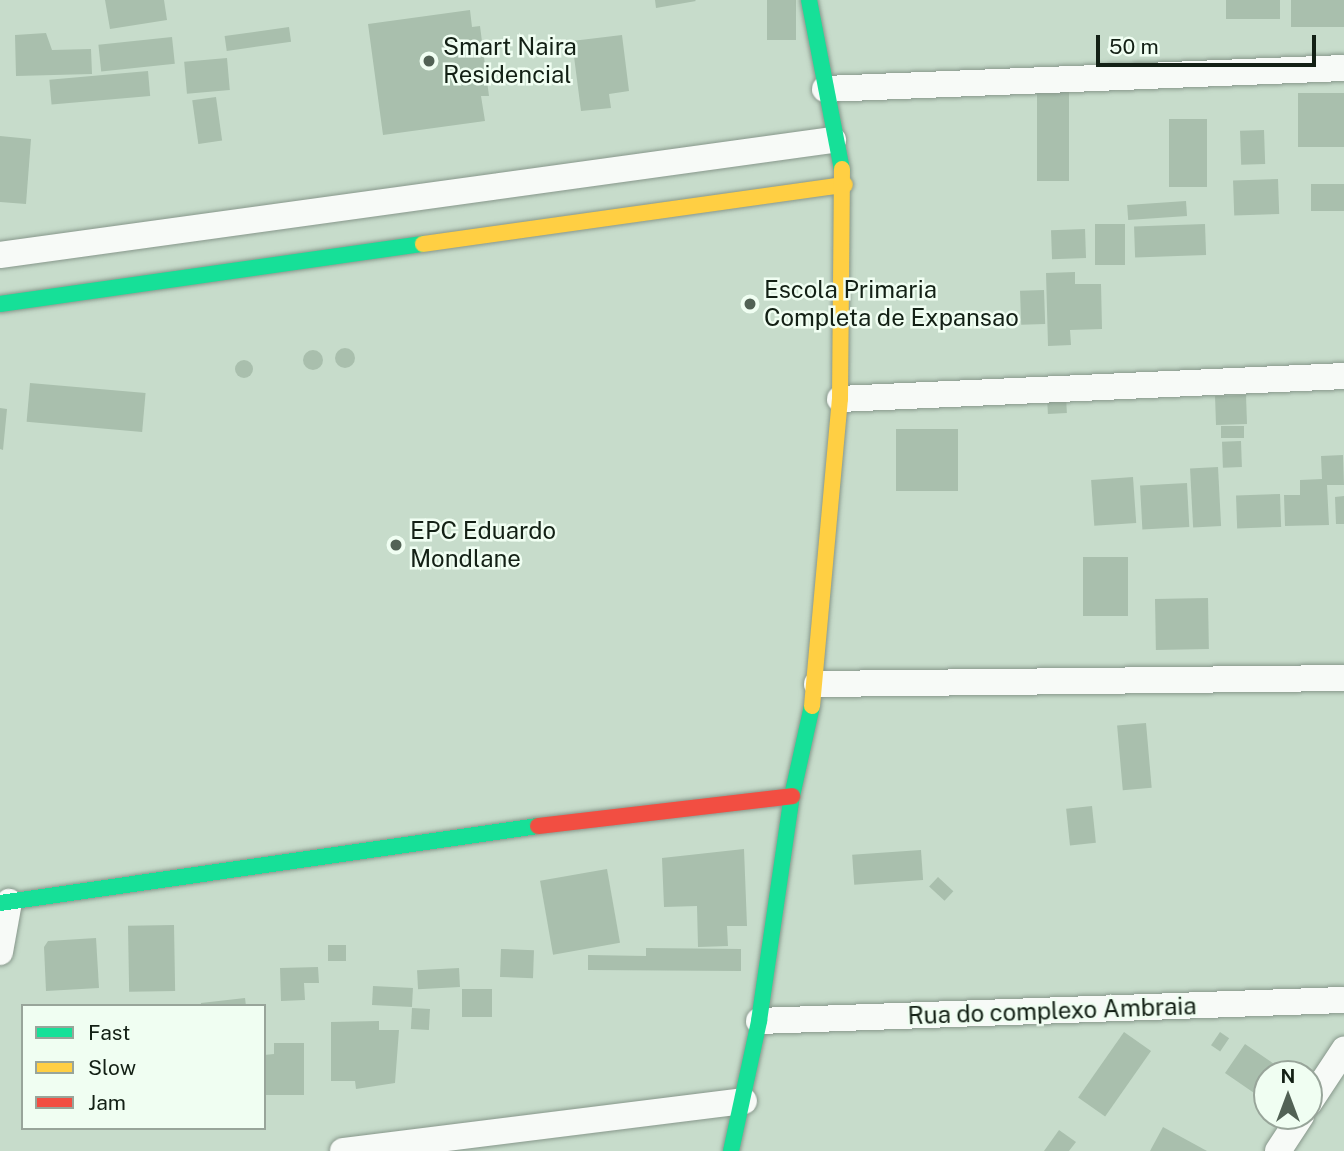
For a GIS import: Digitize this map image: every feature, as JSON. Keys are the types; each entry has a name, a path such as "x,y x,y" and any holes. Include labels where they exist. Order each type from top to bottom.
{"street":[{"path":"731,1151 744,1101 759,1021 792,796 817,684 840,399 845,185 833,140 809,0"},
{"path":"825,89 1344,68"},
{"path":"0,255 833,140"},
{"path":"0,304 845,185"},
{"path":"840,399 1344,376"},
{"path":"817,684 1344,678"},
{"path":"0,952 5,902 619,815 792,796"},
{"name":"Rua do complexo Ambraia","path":"759,1021 1344,1000"},
{"path":"1323,1082 1344,1050"},
{"path":"343,1151 744,1101"},
{"path":"1278,1151 1292,1130"}],"building":[{"path":"105,0 164,0 167,20 110,29"},
{"path":"655,0 695,0 696,1 656,8"},
{"path":"767,0 796,0 796,40 767,40"},
{"path":"1226,0 1280,0 1280,19 1226,19"},
{"path":"1291,0 1344,0 1344,27 1291,27"},
{"name":"Smart Naira Residencial","path":"470,10 472,27 480,26 489,96 481,96 485,121 383,135 368,24"},
{"path":"289,27 291,42 227,51 225,36"},
{"path":"46,33 52,50 91,49 92,74 16,76 15,35"},
{"path":"622,35 629,91 609,94 611,108 581,111 572,41"},
{"path":"172,37 175,64 101,72 98,45"},
{"path":"227,58 230,90 187,94 184,62"},
{"path":"148,71 150,96 52,105 49,80"},
{"path":"1037,90 1069,90 1069,181 1037,181"},
{"path":"1298,93 1344,93 1344,147 1298,147"},
{"path":"216,97 222,141 198,144 192,100"},
{"path":"1169,119 1207,119 1207,187 1169,187"},
{"path":"1264,130 1265,164 1241,165 1240,131"},
{"path":"0,136 31,139 26,204 0,202"},
{"path":"1278,179 1279,214 1234,216 1233,181"},
{"path":"1311,184 1344,184 1344,211 1311,211"},
{"path":"1186,201 1187,216 1128,220 1127,205"},
{"path":"1095,224 1125,224 1125,265 1095,265"},
{"path":"1205,224 1206,255 1135,257 1134,226"},
{"path":"1085,229 1086,258 1052,259 1051,230"},
{"path":"1075,272 1075,284 1101,284 1102,329 1070,330 1071,345 1048,346 1046,273"},
{"path":"1044,290 1045,324 1021,325 1020,291"},
{"path":"345,348 352,351 355,358 352,365 345,368 338,365 335,358 338,351"},
{"path":"313,350 320,353 323,360 320,367 313,370 306,367 303,360 306,353"},
{"path":"240,360 248,360 253,369 251,376 240,378 235,373 235,365"},
{"path":"30,383 146,393 142,432 27,422"},
{"path":"1246,395 1247,424 1216,425 1215,396"},
{"path":"1066,396 1067,413 1048,414 1047,397"},
{"path":"0,408 7,409 3,450 0,449"},
{"path":"1221,426 1244,426 1244,438 1221,438"},
{"path":"896,429 958,429 958,491 896,491"},
{"path":"1241,441 1242,467 1223,468 1222,442"},
{"path":"1343,455 1344,485 1327,485 1329,525 1285,526 1284,495 1300,495 1300,480 1322,479 1321,456"},
{"path":"1218,467 1221,526 1193,527 1190,468"},
{"path":"1133,477 1136,523 1094,526 1091,480"},
{"path":"1187,483 1189,527 1142,529 1140,485"},
{"path":"1280,494 1281,527 1237,529 1236,496"},
{"path":"1344,496 1344,524 1336,524 1335,497"},
{"path":"1083,557 1128,557 1128,616 1083,616"},
{"path":"1208,598 1209,649 1156,650 1155,599"},
{"path":"1146,723 1152,788 1123,790 1117,726"},
{"path":"1092,806 1096,843 1070,846 1066,809"},
{"path":"744,849 747,926 727,926 728,946 698,947 697,906 664,907 662,858"},
{"path":"921,850 923,880 854,885 852,855"},
{"path":"607,869 620,943 553,955 540,881"},
{"path":"938,877 953,891 944,901 929,887"},
{"path":"174,925 175,991 129,992 128,926"},
{"path":"96,938 99,988 46,991 44,947 48,941"},
{"path":"328,945 346,945 346,961 328,961"},
{"path":"646,948 741,949 741,971 588,970 588,955 646,956"},
{"path":"501,949 534,950 533,978 500,977"},
{"path":"318,967 319,983 304,983 305,1000 281,1001 280,968"},
{"path":"459,968 460,987 418,989 417,970"},
{"path":"373,986 413,988 412,1007 372,1005"},
{"path":"462,989 492,989 492,1017 462,1017"},
{"path":"245,998 246,1004 201,1004"},
{"path":"412,1008 430,1009 429,1030 411,1029"},
{"path":"379,1021 379,1030 399,1030 395,1083 356,1089 355,1081 331,1081 331,1022"},
{"path":"1124,1032 1151,1051 1105,1116 1078,1098"},
{"path":"1220,1032 1229,1038 1220,1051 1211,1045"},
{"path":"274,1043 304,1043 304,1095 266,1095 266,1055 274,1054"},
{"path":"1245,1044 1268,1060 1253,1060 1253,1092 1225,1073"},
{"path":"1163,1127 1207,1151 1150,1151"},
{"path":"1059,1130 1076,1142 1069,1151 1044,1151"}],"traffic: fast":[{"path":"809,0 842,169"},
{"path":"0,304 423,244"},
{"path":"731,1151 759,1021 792,796 812,706"},
{"path":"0,903 538,826"}],"traffic: slow":[{"path":"812,706 840,399 842,169"},
{"path":"423,244 845,185"}],"traffic: jam":[{"path":"538,826 792,796"}],"place":[{"name":"Smart Naira Residencial","path":"429,61"},
{"name":"Escola Primaria Completa de Expansao","path":"750,304"},
{"name":"EPC Eduardo Mondlane","path":"396,545"}]}
